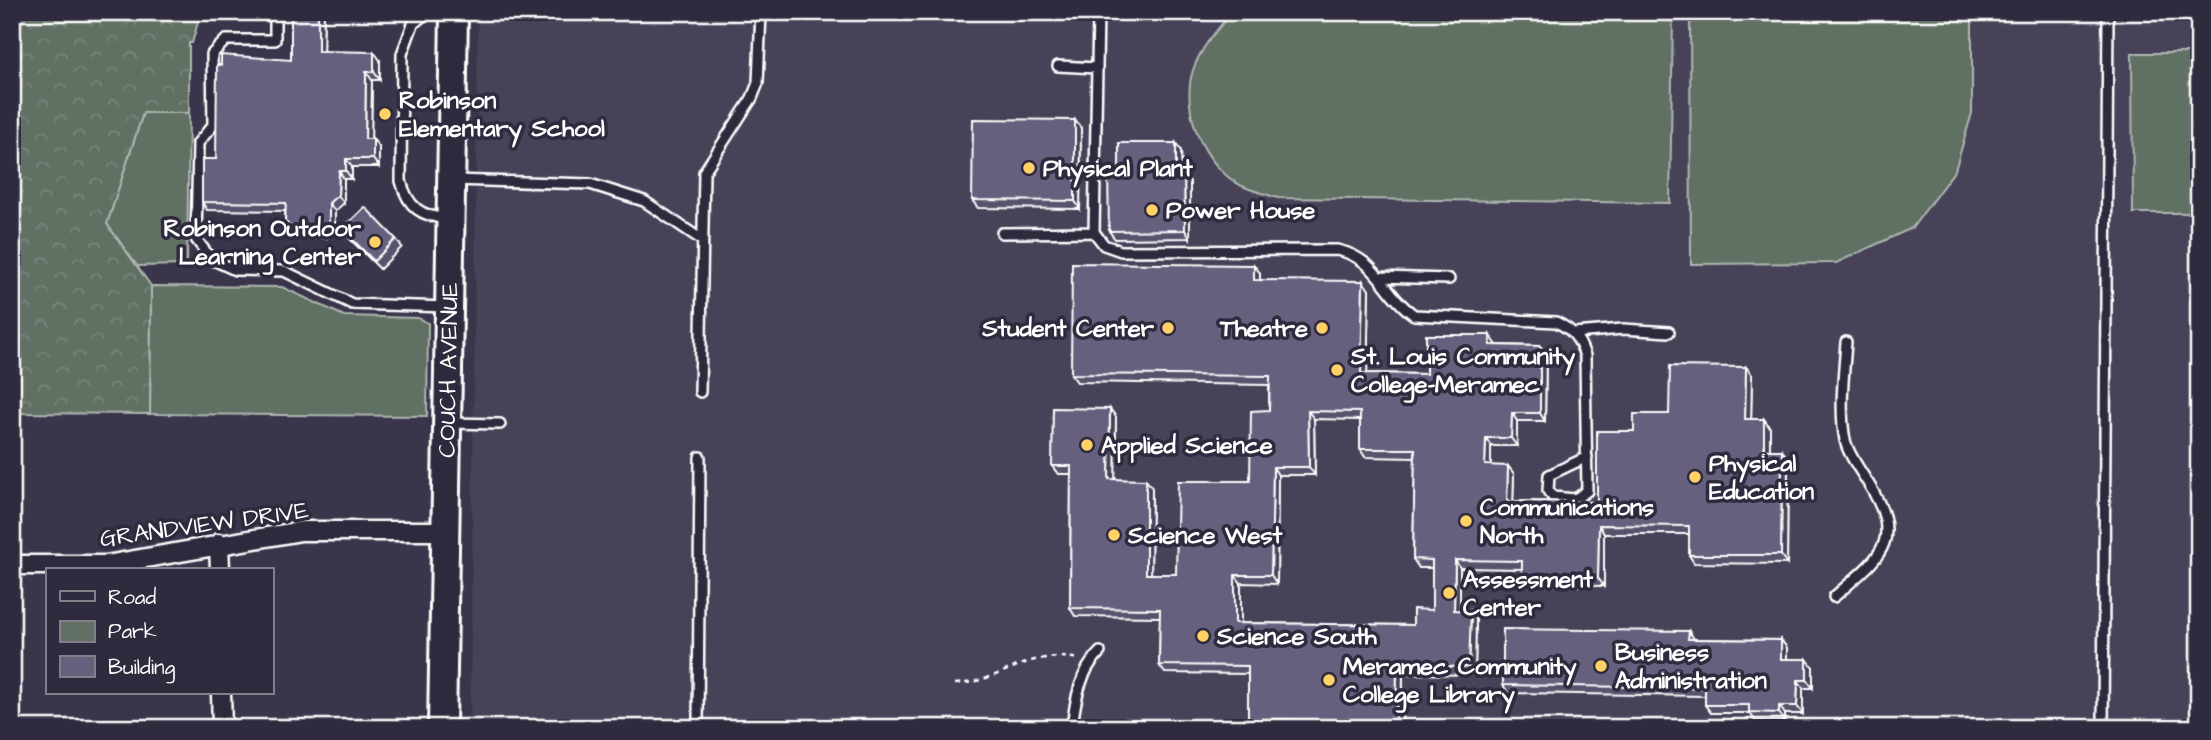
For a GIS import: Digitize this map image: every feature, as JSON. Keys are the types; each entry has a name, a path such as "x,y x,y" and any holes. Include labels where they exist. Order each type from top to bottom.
{"street":[{"name":"COUCH AVENUE","path":"442,728 454,12"},
{"name":"GRANDVIEW DRIVE","path":"12,565 106,565 219,543 300,531 445,531"},
{"path":"219,543 220,568"},
{"path":"221,694 222,728"}],"lane":[{"path":"275,12 275,40 226,40 212,54 213,125 198,143 196,239 211,259 234,270 284,271 352,304 449,307"},
{"path":"427,12 413,24 402,54 401,181 405,197 418,211 425,216 450,219"},
{"path":"700,392 704,172 752,98 758,83 761,12"},
{"path":"1098,12 1094,232 1104,245 1121,251 1337,250 1354,254 1369,264 1404,308 1413,315 1556,322 1574,333 1585,356 1587,457 1587,491 1575,499 1553,497 1548,491 1549,475 1587,457"},
{"path":"2103,728 2108,12"},
{"path":"1058,66 1097,68"},
{"path":"451,180 590,184 644,201 702,240"},
{"path":"1002,233 1094,232"},
{"path":"1380,277 1449,279"},
{"path":"1574,333 1623,329 1669,332"},
{"path":"1834,597 1870,566 1884,547 1887,524 1882,505 1845,441 1846,342"},
{"path":"447,424 500,424"},
{"path":"698,728 701,457"},
{"path":"1072,728 1075,702 1088,663 1100,652"}],"path":[{"path":"955,684 974,683 1040,657 1065,656 1088,663"}],"shaded area":[{"name":"St. Louis Community College-Meramec","path":"478,12 2199,12 2199,728 470,728"}],"green space":[{"path":"12,12 201,12 192,43 189,43 189,113 143,113 107,224 151,286 150,414 12,413"},
{"path":"1232,12 1673,12 1670,203 1278,198 1242,186 1216,166 1206,152 1198,136 1190,103 1190,86 1196,62"},
{"path":"1690,12 1972,12 1972,113 1955,170 1912,228 1836,263 1691,264"},
{"path":"2132,53 2199,53 2199,213 2133,213"},
{"path":"143,113 189,113 187,265 137,266 107,224"},
{"path":"151,286 282,287 344,316 418,318 428,323 427,416 150,414"}],"building":[{"name":"Robinson Elementary School","path":"291,12 318,12 318,51 374,52 374,72 366,72 365,139 373,139 373,159 346,159 346,171 339,171 338,195 329,203 329,223 321,230 292,229 285,221 286,203 202,202 202,159 216,159 217,65 221,65 221,55 291,60"},
{"name":"Physical Plant","path":"973,119 1075,120 1075,201 972,200"},
{"name":"Power House","path":"1119,143 1176,143 1176,174 1184,174 1185,230 1109,231 1108,173 1119,172"},
{"name":"Robinson Outdoor Learning Center","path":"365,207 396,239 374,261 342,229"},
{"path":"1072,263 1254,265 1254,280 1363,281 1361,373 1426,374 1426,335 1490,335 1490,345 1540,346 1540,413 1512,413 1511,438 1486,438 1485,465 1508,466 1507,501 1597,502 1597,431 1634,431 1634,414 1669,414 1670,366 1746,367 1745,419 1764,419 1764,450 1782,450 1781,555 1689,555 1689,526 1599,525 1598,578 1522,577 1522,561 1455,560 1454,610 1471,611 1469,667 1397,666 1396,721 1248,719 1248,666 1159,665 1160,609 1070,608 1071,466 1052,466 1053,408 1110,409 1109,479 1146,480 1146,574 1176,574 1178,481 1250,481 1251,411 1269,410 1270,376 1071,374","holes":["1308,411 1360,412 1360,449 1415,449 1413,559 1432,560 1432,610 1413,609 1413,625 1235,623 1235,575 1271,575 1273,467 1309,467"]},
{"path":"1503,629 1689,631 1688,639 1781,640 1781,659 1807,659 1807,680 1798,680 1797,706 1779,706 1779,713 1749,712 1749,705 1705,705 1705,688 1503,685"}],"place":[{"name":"Robinson Elementary School","path":"385,114"},
{"name":"Physical Plant","path":"1029,168"},
{"name":"Power House","path":"1152,210"},
{"name":"Robinson Outdoor Learning Center","path":"375,242"},
{"name":"Student Center","path":"1168,328"},
{"name":"Theatre","path":"1322,328"},
{"name":"St. Louis Community College-Meramec","path":"1337,370"},
{"name":"Applied Science","path":"1087,445"},
{"name":"Physical Education","path":"1695,477"},
{"name":"Communications North","path":"1466,521"},
{"name":"Science West","path":"1114,535"},
{"name":"Assessment Center","path":"1449,593"},
{"name":"Science South","path":"1203,636"},
{"name":"Business Administration","path":"1601,666"},
{"name":"Meramec Community College Library","path":"1329,680"}]}
